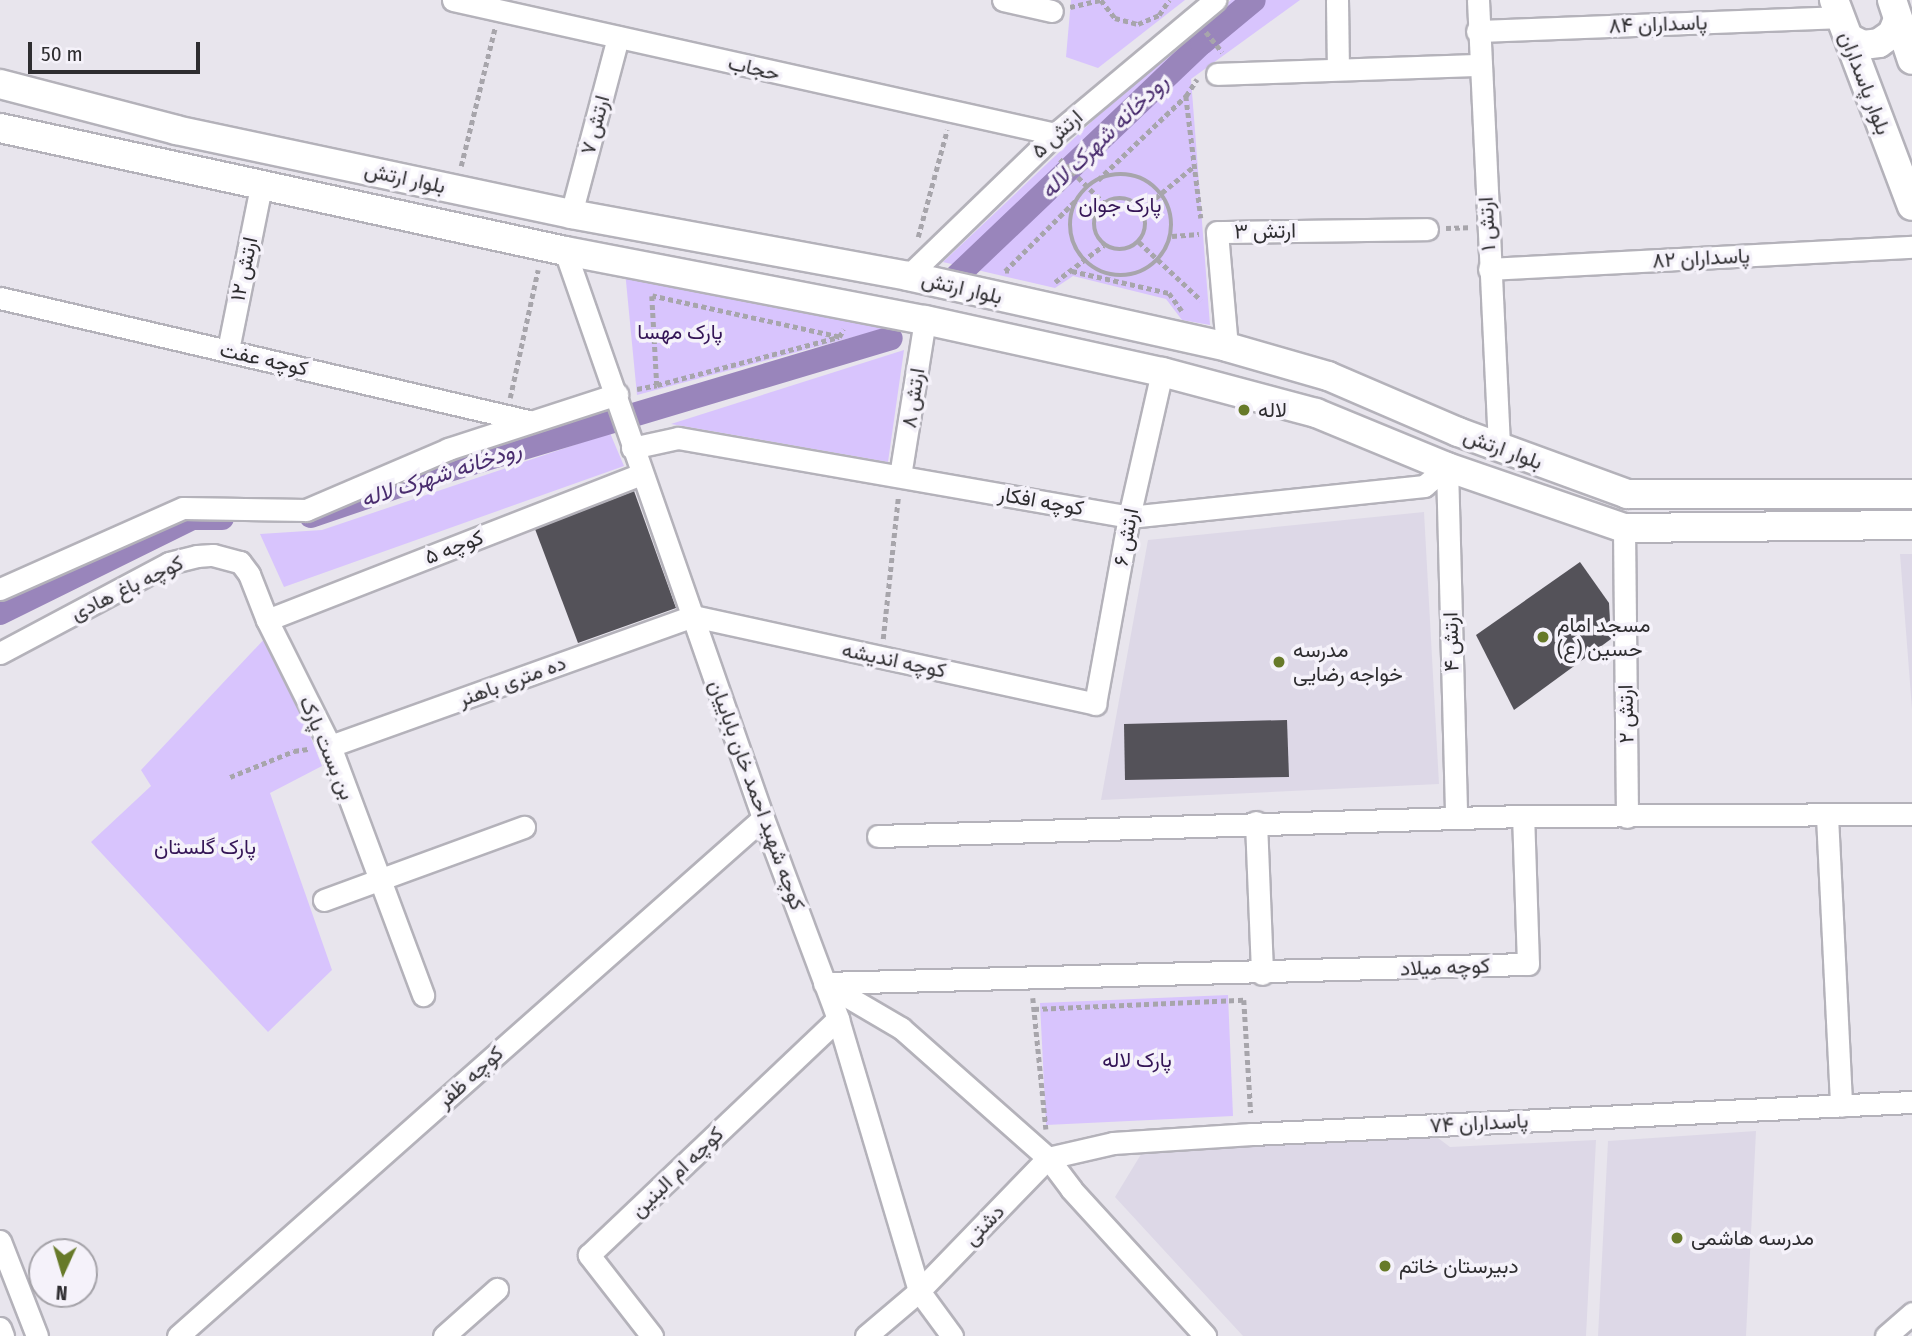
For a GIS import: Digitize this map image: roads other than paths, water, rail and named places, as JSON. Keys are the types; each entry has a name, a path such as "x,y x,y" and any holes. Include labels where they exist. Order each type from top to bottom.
{"street":[{"name":"حجاب","path":"453,0 952,112 1049,139"},
{"path":"1003,0 1052,11"},
{"name":"ارتش ۵","path":"908,276 1049,139 1215,0"},
{"path":"1337,0 1338,69"},
{"name":"ارتش ۱","path":"1478,0 1499,448"},
{"path":"1840,18 1863,45 1879,43 1892,34 1895,10"},
{"path":"1895,10 1911,58"},
{"name":"پاسداران ۸۴","path":"1478,31 1840,18"},
{"name":"بلوار پاسداران","path":"1840,18 1912,205"},
{"name":"ارتش ۷","path":"571,214 618,37"},
{"path":"1861,72 1868,59 1881,50 1896,49 1911,58"},
{"path":"1217,74 1480,65"},
{"name":"بلوار ارتش","path":"0,84 176,130 571,214 908,276 1227,347 1328,376 1458,432 1627,494 1912,494"},
{"name":"بلوار ارتش","path":"0,128 261,187 554,248 925,320 1162,372 1316,413 1447,467 1624,528 1912,525"},
{"path":"169,165 176,130"},
{"name":"ارتش ۱۲","path":"228,350 261,187"},
{"path":"554,248 571,214"},
{"name":"ارتش ۳","path":"1227,347 1217,232 1427,229"},
{"name":"پاسداران ۸۲","path":"1489,269 1912,247"},
{"name":"کوچه شهید احمد خان باباییان","path":"554,248 618,400 640,474 838,1019 919,1291 952,1336"},
{"name":"کوچه عفت","path":"0,298 528,421"},
{"name":"ارتش ۸","path":"900,476 925,320"},
{"name":"ارتش ۶","path":"1095,704 1129,517 1162,372"},
{"path":"0,589 183,508 306,510 448,449 528,421 618,400"},
{"path":"1447,467 1458,432"},
{"name":"کوچه افکار","path":"631,443 678,438 1129,517 1424,486 1447,467"},
{"name":"ارتش ۴","path":"1447,467 1456,816"},
{"name":"کوچه ۵","path":"267,620 640,474"},
{"name":"ارتش ۲","path":"1624,528 1627,817"},
{"name":"کوچه باغ هادی","path":"0,653 169,564 197,555 228,557 240,562 249,574 267,620"},
{"name":"کوچه اندیشه","path":"693,617 1095,704"},
{"name":"ده متری باهنر","path":"330,746 693,617"},
{"name":"بن بست پارک","path":"267,620 330,746 423,995"},
{"path":"878,836 1456,816 1912,814"},
{"name":"کوچه میلاد","path":"824,983 1031,980 1528,964 1523,816"},
{"path":"1827,816 1841,1105"},
{"name":"کوچه ظفر","path":"178,1336 763,818"},
{"path":"1252,974 1256,822"},
{"path":"324,900 524,827"},
{"path":"824,983 901,1028 1048,1158 1071,1189 1205,1336"},
{"name":"کوچه ام البنین","path":"652,1336 589,1255 838,1019"},
{"name":"پاسداران ۷۴","path":"1048,1158 1113,1143 1252,1133 1912,1102"},
{"name":"دشتی","path":"866,1336 919,1291 1048,1158"},
{"path":"0,1241 37,1336"},
{"path":"444,1336 498,1289"},
{"path":"1886,1336 1912,1313"},
{"path":"0,1328 3,1336"}],"waterway":[{"name":"رودخانه شهرک لاله","path":"957,276 1202,43 1254,0"},
{"name":"رودخانه شهرک لاله","path":"311,516 422,478 891,338"},
{"name":"رودخانه شهرک لاله","path":"0,613 192,518 222,518"}],"place":[{"name":"لاله","path":"1244,410"},
{"name":"مسجد امام حسین (ع)","path":"1543,637"},
{"name":"مدرسه خواجه رضایی","path":"1279,662"},
{"name":"مدرسه هاشمی","path":"1677,1238"},
{"name":"دبیرستان خاتم","path":"1385,1266"}],"park label":[{"name":"پارک جوان","path":"1120,205"},
{"name":"پارک مهسا","path":"680,332"},
{"name":"پارک گلستان","path":"205,847"},
{"name":"پارک لاله","path":"1137,1060"}]}
